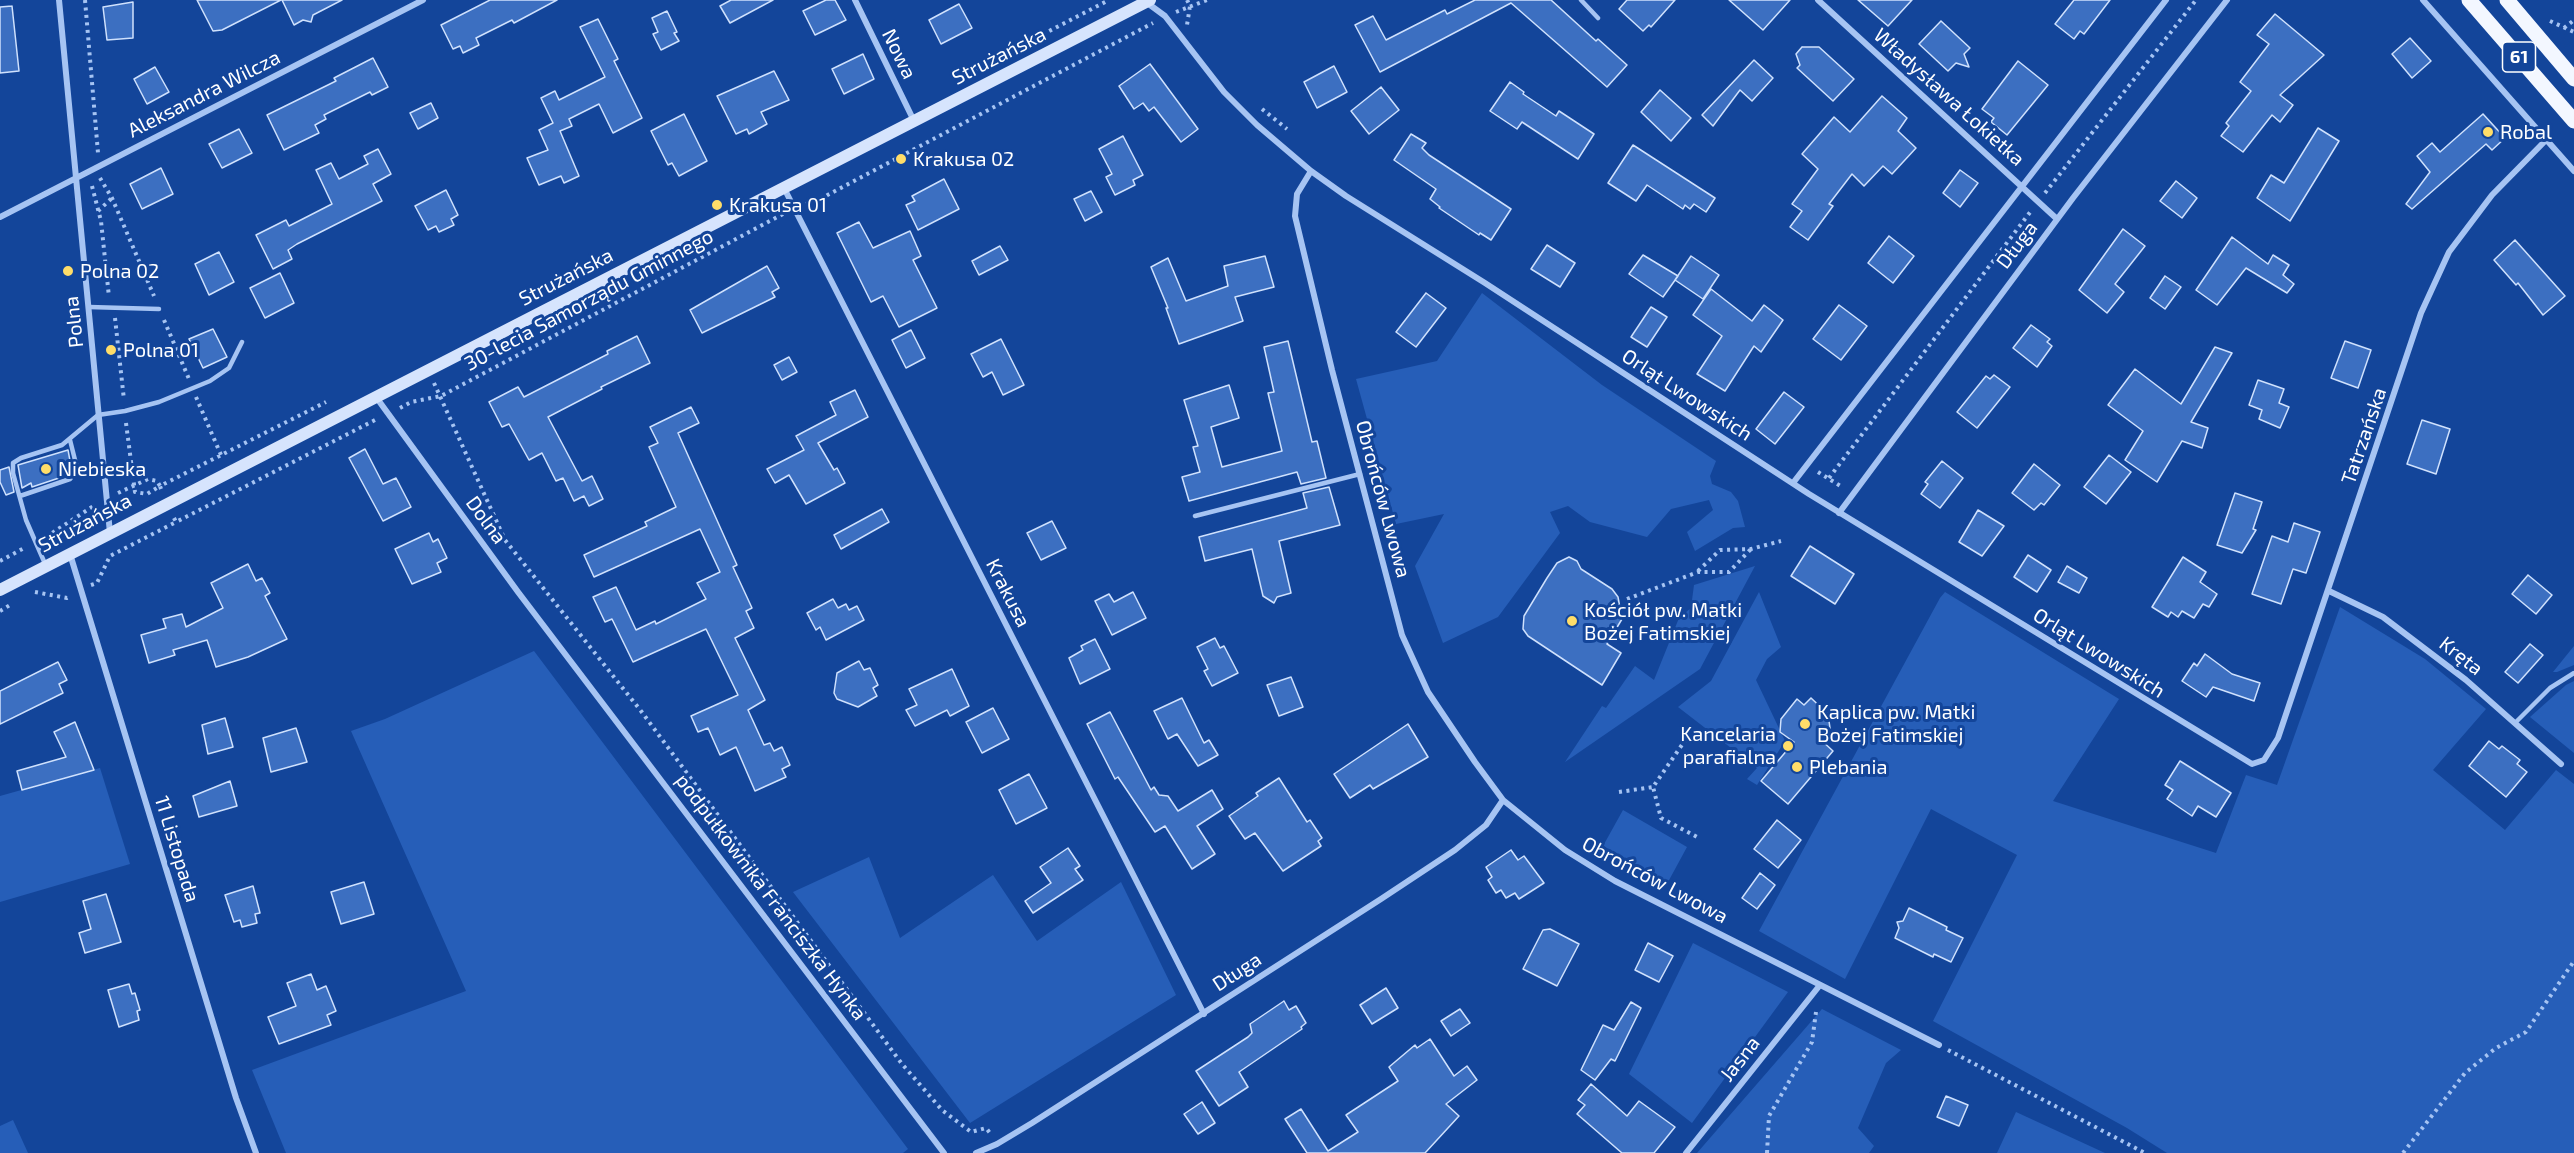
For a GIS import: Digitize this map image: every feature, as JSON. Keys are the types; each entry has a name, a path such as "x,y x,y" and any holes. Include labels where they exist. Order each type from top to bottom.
{"main road":[{"name":"61","path":"2469,0 2574,120"},
{"name":"61","path":"2507,0 2574,79"},
{"name":"Strużańska","path":"0,590 1147,1"}],"street":[{"name":"Polna","path":"59,0 110,533"},
{"name":"Aleksandra Wilcza","path":"0,217 423,0"},
{"name":"Nowa","path":"855,0 915,122"},
{"name":"Władysława Łokietka","path":"1818,0 2057,219"},
{"name":"Długa","path":"1793,483 2166,0"},
{"name":"Długa","path":"1839,513 2057,219 2227,0"},
{"path":"2423,0 2574,171"},
{"name":"Orląt Lwowskich","path":"1147,1 1165,16 1224,92 1257,125 1311,171 1346,196 1485,283 1839,513 2252,764"},
{"name":"Tatrzańska","path":"2252,764 2264,760 2278,738 2421,314 2449,252 2492,195 2547,139"},
{"name":"Obrońców Lwowa","path":"1311,171 1297,194 1295,216 1332,370 1402,635 1428,692 1503,801 1565,850 1615,881 1939,1045"},
{"name":"Krakusa","path":"784,188 1204,1014"},
{"name":"Dolna","path":"376,397 571,661"},
{"name":"11 Listopada","path":"70,554 236,1098 256,1153"},
{"name":"Kręta","path":"2329,591 2383,617 2466,680 2561,764"},
{"name":"podpułkownika Franciszka Hynka","path":"571,661 944,1153"},
{"name":"Długa","path":"976,1153 997,1144 1204,1014 1455,850 1486,825 1503,801"},
{"name":"Jasna","path":"1686,1153 1820,985"}],"lane":[{"path":"1581,0 1598,18"},
{"path":"89,307 159,309"},
{"path":"46,566 26,520 13,473 13,463 70,440 98,415 159,402 210,381 230,368 242,342"},
{"path":"20,496 70,479 75,473 76,464 70,440"},
{"path":"1195,516 1360,474"},
{"path":"2515,723 2550,687 2574,672"}],"path":[{"path":"85,0 98,153"},
{"path":"967,73 1109,0"},
{"path":"1187,0 1190,6 1187,25 1191,30"},
{"name":"30-lecia Samorządu Gminnego","path":"160,486 176,522 411,402 441,396 795,208 818,200 1165,16 1207,0"},
{"path":"1828,478 2196,0"},
{"path":"2546,16 2553,24 2574,32"},
{"path":"2564,28 2574,20"},
{"path":"1259,106 1287,129"},
{"path":"86,135 96,134"},
{"path":"91,182 98,211 108,295 117,323 135,492 147,494 336,397"},
{"path":"98,211 112,198"},
{"path":"428,370 505,540 641,711 902,1064 942,1110 971,1132 986,1128 997,1144"},
{"path":"1813,469 1844,488"},
{"path":"0,561 58,531 106,499 133,486 153,478 160,486"},
{"path":"1698,572 1720,550 1751,549 1781,541"},
{"path":"1627,599 1698,572 1729,572 1751,549"},
{"path":"1618,792 1653,787 1686,739"},
{"path":"1653,787 1661,818 1699,838"},
{"path":"2403,1153 2465,1073 2496,1048 2526,1032 2574,961"},
{"path":"1767,1153 1769,1116 1812,1042 1820,985"},
{"path":"1939,1045 2145,1153"}],"shaded area":[{"path":"1482,293 1602,385 1716,461 1710,476 1712,484 1731,492 1738,501 1745,527 1733,528 1695,551 1687,532 1713,510 1709,500 1671,509 1647,537 1590,522 1568,506 1550,512 1560,533 1498,617 1443,643 1415,566 1444,514 1396,524 1356,379 1437,361"},
{"path":"1755,566 1700,669 1565,762 1602,706 1606,708 1635,666 1654,680 1679,618 1691,608 1694,585"},
{"path":"1759,592 1781,647 1767,659 1756,680 1785,741 1757,785 1747,779 1757,768 1678,707 1711,681"},
{"path":"1945,592 2119,699 2053,801 2216,853 2246,775 2277,785 2340,607 2425,659 2486,709 2433,770 2505,830 2556,770 2574,784 2574,1153 2167,1153 2127,1128 1933,1021 2017,855 1931,809 1845,979 1759,931"},
{"path":"2574,646 2574,665 2553,672"},
{"path":"534,651 908,1149 903,1153 286,1153 252,1070 466,991 351,731 385,719"},
{"path":"2574,681 2574,753 2530,717 2566,685"},
{"path":"100,768 130,864 0,902 0,796"},
{"path":"1623,810 1687,847 1668,882 1603,846"},
{"path":"869,857 900,938 993,875 1037,941 1121,882 1176,995 970,1123 793,892"},
{"path":"1693,943 1788,992 1692,1123 1629,1074"},
{"path":"1822,1009 1901,1050 1886,1063 1858,1128 1874,1146 1869,1153 1697,1153"},
{"path":"2016,1112 2105,1153 1997,1153"},
{"path":"13,1120 28,1153 0,1153 0,1126"}],"building":[{"path":"197,0 281,0 222,30 213,31"},
{"path":"282,0 342,0 313,15 311,22 303,20 294,25"},
{"path":"490,0 557,0 514,23 512,20 476,38 479,45 463,53 460,46 453,49 441,25"},
{"path":"731,0 773,0 730,23 720,6"},
{"path":"826,0 835,0 846,20 815,35 803,11"},
{"path":"1475,0 1551,0 1596,41 1598,39 1627,65 1607,87 1511,3 1380,72 1355,25 1373,16 1386,40 1445,10 1447,14"},
{"path":"1627,0 1675,0 1651,27 1649,25 1643,31 1619,9"},
{"path":"1729,0 1790,0 1763,30"},
{"path":"1858,0 1912,0 1888,26"},
{"path":"2074,0 2110,0 2084,34 2080,31 2074,39 2055,24"},
{"path":"133,2 133,38 107,40 103,7"},
{"path":"959,4 972,28 941,44 929,20"},
{"path":"12,6 19,71 0,73 0,7"},
{"path":"667,11 679,41 661,50 653,34 658,32 652,18"},
{"path":"2275,14 2324,55 2280,95 2293,105 2280,122 2272,115 2243,152 2221,136 2229,126 2226,123 2251,91 2240,82 2269,44 2257,35"},
{"path":"598,19 618,59 614,61 642,118 613,133 599,104 569,119 572,126 560,131 579,176 564,183 561,176 539,185 527,158 548,150 539,130 553,123 541,98 555,91 559,100 605,77 580,27"},
{"path":"1941,21 1970,48 1964,54 1969,67 1956,63 1948,71 1919,44"},
{"path":"2410,38 2431,61 2412,78 2392,54"},
{"path":"1802,47 1819,47 1854,79 1833,101 1797,68 1800,65 1796,54"},
{"path":"863,54 874,79 844,94 832,69"},
{"path":"373,58 388,87 372,95 370,92 324,115 326,119 315,125 319,133 284,150 267,115 336,81 334,78"},
{"path":"1754,60 1773,78 1752,101 1740,90 1713,126 1702,115"},
{"path":"2018,61 2048,85 2007,135 1991,122 1994,118 1982,109"},
{"path":"1150,64 1198,129 1181,142 1154,107 1149,111 1143,103 1134,109 1119,86"},
{"path":"1334,66 1347,92 1317,108 1304,82"},
{"path":"155,67 169,92 147,104 134,79"},
{"path":"774,71 789,100 761,112 767,124 749,134 747,129 736,134 717,96"},
{"path":"1510,82 1524,92 1523,94 1556,116 1559,111 1594,134 1578,159 1522,122 1517,129 1490,111"},
{"path":"1381,87 1399,110 1369,134 1351,111"},
{"path":"1660,90 1691,118 1671,141 1641,112"},
{"path":"1882,96 1907,118 1898,131 1916,148 1892,174 1883,166 1864,186 1852,174 1829,204 1833,206 1808,240 1790,227 1802,211 1792,204 1818,169 1802,154 1834,117 1850,132"},
{"path":"431,103 438,118 418,129 410,113"},
{"path":"684,114 707,161 679,176 672,163 668,165 651,131"},
{"path":"2483,114 2505,138 2492,150 2486,144 2412,209 2406,204 2430,172 2417,156 2432,143 2440,152"},
{"path":"2318,128 2339,141 2290,221 2257,198 2271,175 2284,183"},
{"path":"239,129 252,153 222,168 209,144"},
{"path":"1411,134 1426,143 1422,148 1429,155 1511,209 1491,240 1480,233 1479,235 1439,208 1430,199 1436,189 1394,160"},
{"path":"1123,136 1143,175 1133,180 1135,185 1115,195 1106,177 1112,174 1099,149"},
{"path":"1633,145 1715,198 1706,212 1694,204 1690,209 1685,205 1683,209 1647,185 1636,201 1608,183"},
{"path":"378,149 391,174 373,184 382,201 297,244 288,250 292,259 273,269 256,235 286,220 289,226 332,204 316,170 331,163 339,179 368,164 364,156"},
{"path":"161,168 173,194 142,209 130,184"},
{"path":"1960,170 1978,183 1960,207 1943,193"},
{"path":"944,179 959,209 918,230 906,205 915,201 912,196"},
{"path":"2176,181 2197,198 2182,218 2160,201"},
{"path":"446,190 458,215 451,219 454,225 439,232 436,226 428,230 415,206"},
{"path":"1091,191 1102,212 1085,221 1074,199"},
{"path":"859,222 873,248 910,231 921,256 913,260 937,308 899,327 883,296 871,302 837,233"},
{"path":"2123,229 2145,246 2115,284 2124,292 2107,313 2079,290"},
{"path":"1889,236 1914,256 1893,283 1868,263"},
{"path":"2232,237 2268,264 2273,255 2289,265 2283,275 2294,284 2287,293 2246,268 2217,305 2196,290"},
{"path":"2515,240 2565,296 2543,315 2518,283 2516,285 2494,260"},
{"path":"1547,245 1575,263 1560,287 1531,269"},
{"path":"1000,246 1008,260 979,275 972,261"},
{"path":"219,252 234,282 209,295 195,264"},
{"path":"1643,255 1678,276 1663,297 1629,274"},
{"path":"1265,256 1274,287 1235,297 1243,321 1179,344 1166,308 1168,308 1151,267 1168,258 1186,301 1228,286 1224,266"},
{"path":"1691,256 1719,275 1703,299 1675,280"},
{"path":"767,266 779,288 772,292 775,297 702,333 690,310"},
{"path":"280,273 294,303 265,318 250,288"},
{"path":"2165,276 2181,287 2165,309 2150,298"},
{"path":"1711,289 1752,321 1764,305 1783,320 1761,352 1754,346 1725,391 1697,374 1722,336 1693,315"},
{"path":"1426,293 1446,308 1416,347 1396,332"},
{"path":"1839,305 1867,326 1841,360 1813,339"},
{"path":"1651,307 1667,317 1647,347 1631,337"},
{"path":"2031,325 2050,339 2047,342 2052,346 2037,367 2013,348"},
{"path":"213,329 227,357 203,368 189,339"},
{"path":"911,330 925,358 906,368 892,340"},
{"path":"637,336 650,363 548,417 582,481 592,476 603,499 589,506 584,496 574,501 563,478 556,481 542,453 529,460 509,424 502,427 489,402 518,387 524,397 608,354 607,351"},
{"path":"1001,339 1024,385 1003,395 992,372 983,377 971,354"},
{"path":"1288,341 1312,442 1317,441 1326,478 1301,484 1297,472 1189,501 1182,477 1200,472 1193,447 1198,446 1184,400 1229,385 1239,418 1211,427 1222,467 1282,451 1268,393 1274,392 1264,347"},
{"path":"2345,341 2371,350 2358,388 2331,378"},
{"path":"2215,347 2232,353 2191,422 2208,428 2202,448 2182,441 2157,482 2125,460 2143,431 2108,405 2135,369 2181,404"},
{"path":"789,357 797,372 782,380 774,365"},
{"path":"1994,375 2010,387 1977,428 1957,412 1986,376 1990,379"},
{"path":"2258,380 2284,389 2279,403 2289,407 2280,428 2259,419 2262,410 2249,405"},
{"path":"855,390 868,417 818,443 834,470 837,468 845,483 806,504 789,475 775,483 767,469 804,450 796,436 836,415 830,402"},
{"path":"1784,392 1804,407 1775,444 1756,429"},
{"path":"691,407 699,423 678,433 737,565 733,567 752,608 746,611 754,628 735,638 765,700 748,710 764,745 770,743 774,751 782,747 790,765 782,769 786,777 755,791 736,747 720,755 708,728 698,732 691,716 738,695 706,629 633,662 612,619 605,622 593,597 616,587 636,630 655,621 656,624 706,599 697,583 720,572 700,529 594,577 584,555 647,526 645,522 676,507 649,447 658,443 650,427"},
{"path":"2422,420 2450,429 2436,474 2407,464"},
{"path":"365,449 383,484 396,478 411,507 383,521 349,458"},
{"path":"68,450 71,466 59,478 32,487 31,483 22,488 18,465"},
{"path":"2109,455 2131,472 2106,504 2084,487"},
{"path":"1942,461 1963,478 1940,508 1921,494 1928,484 1925,482"},
{"path":"2034,464 2060,485 2044,505 2041,503 2034,510 2012,493"},
{"path":"9,467 14,492 6,495 0,482 0,470"},
{"path":"1329,487 1340,525 1279,541 1291,593 1277,597 1274,603 1263,596 1252,549 1205,561 1199,537 1307,508 1303,493"},
{"path":"2235,493 2262,502 2253,529 2256,530 2242,553 2217,545"},
{"path":"882,509 889,522 841,549 834,535"},
{"path":"1978,510 2004,526 1982,556 1959,542"},
{"path":"1052,521 1066,548 1041,560 1027,533"},
{"path":"2294,523 2320,532 2306,573 2293,569 2281,604 2252,594 2272,536 2288,542"},
{"path":"429,533 433,542 438,539 447,558 437,563 441,572 412,584 395,549"},
{"path":"1810,546 1854,574 1835,604 1791,576"},
{"path":"2028,555 2051,570 2037,592 2014,577"},
{"name":"Kościół pw. Matki Bożej Fatimskiej","path":"1569,557 1577,561 1581,569 1612,589 1618,597 1622,619 1607,644 1621,653 1602,685 1528,636 1523,629 1524,616 1547,578 1557,563"},
{"path":"2183,557 2206,572 2200,582 2217,594 2209,607 2203,604 2194,618 2182,611 2178,617 2171,612 2168,617 2152,607"},
{"path":"248,564 256,581 262,578 270,593 265,596 287,639 248,657 216,667 207,640 173,650 175,655 149,663 141,635 166,628 163,619 182,614 186,627 223,608 211,583"},
{"path":"2067,566 2087,578 2079,593 2058,582"},
{"path":"2528,575 2552,595 2536,614 2512,594"},
{"path":"1133,592 1146,618 1112,635 1095,601 1109,594 1114,602"},
{"path":"833,599 838,608 846,604 849,610 857,606 864,620 826,640 820,627 816,630 807,613"},
{"path":"1215,638 1220,648 1224,646 1238,673 1212,686 1204,671 1208,669 1197,647"},
{"path":"1095,639 1110,669 1080,684 1069,658 1083,650 1081,646"},
{"path":"2530,644 2543,655 2518,683 2505,672"},
{"path":"2205,654 2232,674 2260,683 2254,701 2213,687 2206,697 2182,681 2194,663 2197,666"},
{"path":"859,661 864,670 870,668 878,685 873,688 877,696 858,707 837,699 834,693 837,673"},
{"path":"58,662 67,680 59,684 63,693 0,724 0,691"},
{"path":"952,669 969,706 950,716 947,710 915,726 906,710 917,705 909,689"},
{"path":"1291,677 1303,707 1279,716 1267,685"},
{"path":"1182,698 1204,743 1209,740 1218,755 1198,766 1177,734 1168,739 1154,711"},
{"path":"1811,698 1828,714 1830,728 1821,740 1833,751 1788,804 1761,781 1794,742 1780,732 1781,719 1797,699 1804,705"},
{"path":"993,708 1009,739 982,753 966,722"},
{"path":"1110,712 1151,790 1154,787 1159,795 1168,796 1178,811 1212,790 1223,809 1197,826 1215,854 1192,869 1165,826 1155,832 1118,777 1115,779 1087,724"},
{"path":"225,718 233,747 208,754 202,725"},
{"path":"75,722 94,770 22,790 17,771 66,757 54,732"},
{"path":"1408,724 1428,757 1373,789 1370,785 1350,798 1334,774"},
{"path":"296,728 307,762 271,772 263,738"},
{"path":"2489,741 2499,749 2502,746 2520,760 2517,764 2527,772 2506,797 2469,766"},
{"path":"2180,761 2231,793 2216,817 2198,806 2192,816 2167,799 2173,790 2165,785"},
{"path":"1029,774 1047,808 1016,824 999,790"},
{"path":"1279,778 1307,822 1310,820 1322,838 1318,841 1321,846 1283,871 1255,833 1245,839 1229,816 1258,796 1256,793"},
{"path":"230,781 237,806 199,817 193,796"},
{"path":"1777,820 1801,840 1778,868 1754,849"},
{"path":"1068,848 1080,866 1075,869 1083,880 1033,913 1025,901 1051,883 1040,867"},
{"path":"1511,850 1518,860 1524,856 1544,883 1519,899 1515,893 1506,898 1501,890 1496,893 1488,880 1492,877 1486,867"},
{"path":"1760,873 1775,885 1757,909 1742,898"},
{"path":"364,882 374,914 341,924 331,892"},
{"path":"253,886 260,913 255,914 257,923 242,927 240,920 234,922 225,895"},
{"path":"106,894 121,942 85,953 79,933 91,929 83,901"},
{"path":"1909,908 1947,927 1946,930 1963,938 1951,962 1934,954 1933,957 1895,938 1899,928 1897,922 1903,921"},
{"path":"1550,929 1579,944 1557,986 1523,969 1543,930"},
{"path":"1648,943 1673,956 1659,982 1635,970"},
{"path":"311,974 317,990 326,986 336,1011 327,1015 331,1025 279,1044 268,1017 296,1006 287,983"},
{"path":"129,984 132,994 135,993 140,1010 137,1011 139,1020 119,1027 108,990"},
{"path":"1386,988 1398,1008 1372,1024 1360,1005"},
{"path":"1284,1001 1289,1010 1296,1006 1306,1023 1301,1027 1302,1029 1239,1072 1248,1087 1219,1106 1196,1071 1248,1037 1252,1033 1250,1024"},
{"path":"1631,1002 1641,1008 1615,1061 1611,1059 1595,1080 1581,1070 1603,1025 1614,1030"},
{"path":"1460,1009 1470,1023 1451,1036 1441,1021"},
{"path":"1430,1039 1454,1076 1467,1066 1477,1080 1446,1104 1459,1116 1425,1153 1307,1153 1285,1119 1301,1109 1328,1151 1358,1132 1346,1115 1398,1081 1389,1067 1415,1045 1417,1048"},
{"path":"1591,1084 1627,1116 1639,1101 1675,1127 1654,1153 1622,1153 1577,1114 1585,1105 1578,1100"},
{"path":"1946,1096 1968,1105 1959,1126 1937,1117"},
{"path":"1202,1102 1215,1123 1198,1134 1184,1114"}],"place":[{"name":"Robal","path":"2488,132"},
{"name":"Krakusa 02","path":"901,159"},
{"name":"Krakusa 01","path":"717,205"},
{"name":"Polna 02","path":"68,271"},
{"name":"Polna 01","path":"111,350"},
{"name":"Niebieska","path":"46,469"},
{"name":"Kościół pw. Matki Bożej Fatimskiej","path":"1572,621"},
{"name":"Kaplica pw. Matki Bożej Fatimskiej","path":"1805,724"},
{"name":"Kancelaria parafialna","path":"1788,746"},
{"name":"Plebania","path":"1797,767"}]}
